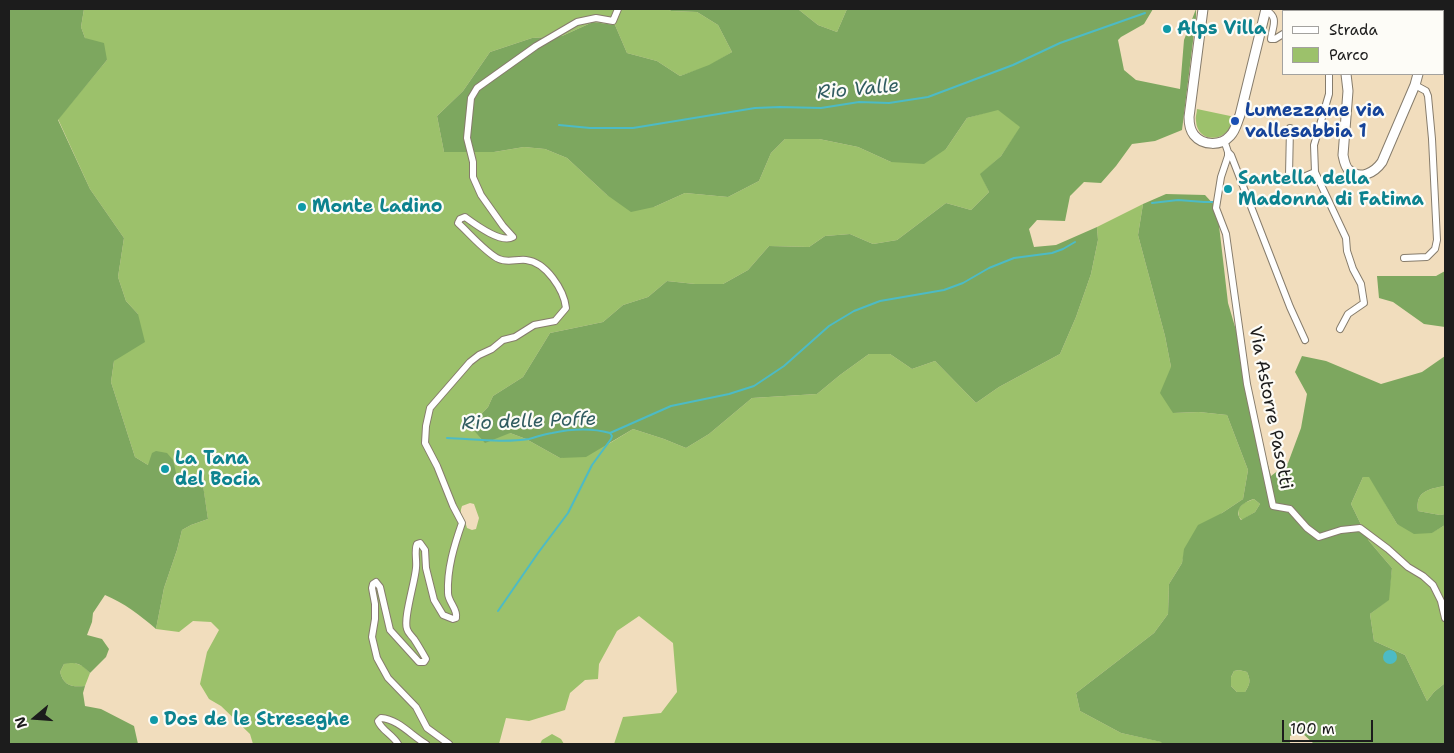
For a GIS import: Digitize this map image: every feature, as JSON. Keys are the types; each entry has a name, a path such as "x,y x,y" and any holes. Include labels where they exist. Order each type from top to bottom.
{"main road":[{"path":"1203,9 1188,116 1194,135 1208,143 1217,143 1224,140 1235,129 1266,9"},
{"path":"1346,75 1348,91 1343,154 1348,170 1356,174 1367,174 1377,169 1382,162 1418,75"}],"street":[{"path":"449,744 428,728 416,707 388,678 377,658 372,637 375,618 373,584 376,582 380,587 390,630 419,662 424,662 426,659 408,632 405,623 416,569 416,544 420,543 424,550 426,568 434,600 443,616 456,618 457,614 447,595 450,559 462,523 425,443 430,408 470,362 479,355 492,349 502,340 515,337 534,324 555,321 566,308 565,299 560,289 547,271 531,261 499,260 485,250 458,223 460,219 465,217 482,229 505,239 513,237 481,195 473,177 473,162 467,138 471,98 477,88 536,46 577,22 596,18 613,21 618,9"},
{"path":"1266,9 1274,18 1275,24 1271,39 1282,35"},
{"path":"1329,75 1329,94 1314,144 1315,172 1342,227 1346,238 1347,251 1363,291 1364,303 1348,314 1340,329"},
{"path":"1404,258 1427,258 1435,249 1437,240 1428,96 1426,91 1415,85"},
{"path":"1290,128 1289,175 1291,178 1299,179 1315,172"},
{"path":"1224,140 1290,307 1305,340"},
{"name":"Via Astorre Pasotti","path":"1228,152 1220,176 1216,208 1226,234 1247,384 1273,506 1290,510 1307,528 1319,537 1341,530 1360,528 1433,585 1441,601 1445,618"},
{"path":"398,744 395,738 380,725 378,721 381,718 386,718 404,728 426,744"}],"green space":[{"path":"9,9 84,9 81,27 85,38 104,43 107,60 58,120 90,189 124,238 118,277 126,301 138,314 145,342 114,361 111,382 135,457 148,465 152,453 156,451 167,453 173,460 178,481 193,474 203,485 208,519 182,530 164,588 156,629 132,610 105,595 93,613 87,635 102,639 109,649 106,657 90,673 76,663 64,664 60,672 69,685 85,686 83,693 85,706 101,709 134,726 138,744 9,744"},
{"path":"84,9 668,9 671,11 697,12 718,25 732,52 709,66 680,76 657,61 627,53 615,25 593,22 562,36 532,38 490,52 463,91 437,116 444,152 494,152 524,147 545,149 567,158 607,195 654,207 685,193 728,197 759,181 771,153 785,139 819,139 858,147 891,162 946,149 967,118 998,109 1021,127 1001,156 981,174 989,192 971,210 946,203 897,240 873,244 850,234 825,236 809,247 769,246 748,270 723,284 667,281 648,297 623,305 603,322 550,333 523,377 493,396 488,407 470,426 510,433 526,439 560,458 610,443 633,429 686,448 709,434 752,398 817,394 869,354 890,354 912,369 935,361 976,403 999,387 1060,354 1076,317 1091,274 1098,240 1097,227 1143,204 1138,235 1165,336 1171,367 1173,413 1199,412 1227,415 1248,470 1243,499 1222,513 1185,549 1182,563 1169,584 1168,614 1154,633 1076,693 1080,711 1121,733 1162,742 1163,744 614,744 623,717 661,713 677,692 673,643 639,616 617,631 599,664 598,679 585,680 570,693 565,710 529,721 506,718 499,744 253,744 250,734 221,706 209,699 200,684 207,652 219,630 211,622 193,621 179,632 156,629 164,588 182,530 208,519 203,486 193,474 170,485 148,465 135,457 111,382 114,361 138,314 126,301 118,277 124,238 90,189 58,119 107,60 85,38 81,27","holes":["470,503 474,504 479,518 476,529 472,530 467,528 461,515 461,509 462,506"]},
{"path":"668,9 798,9 818,25 837,32 847,9 1153,9 1144,24 1118,40 1124,70 1136,80 1180,89 1184,40 1196,9 1196,17 1182,130 1155,141 1132,144 1101,183 1084,182 1070,196 1065,221 1037,220 1029,229 1034,247 1056,245 1097,227 1098,240 1091,274 1076,317 1060,354 999,387 976,403 935,361 912,369 890,354 869,354 817,394 752,398 709,434 686,448 633,429 586,457 560,458 526,439 510,433 485,443 470,426 488,407 493,396 523,377 550,333 603,322 623,305 648,297 667,281 723,284 748,270 769,246 809,247 825,236 850,234 873,244 897,240 946,203 971,210 989,192 980,174 1001,156 1020,127 998,110 967,118 946,149 924,164 891,162 858,147 819,139 785,139 771,153 759,181 728,197 685,193 654,207 631,212 607,195 567,158 545,149 524,147 494,152 444,152 437,116 463,91 490,52 532,38 562,36 593,22 615,25 627,53 657,61 680,76 709,65 732,52 718,25 697,12 671,11"},
{"path":"798,9 847,9 837,32 818,25"},
{"path":"1197,109 1235,117 1228,131 1223,135 1213,138 1208,137 1203,135 1197,127"},
{"path":"1166,194 1205,195 1217,208 1228,303 1243,354 1256,422 1271,476 1288,463 1301,428 1307,394 1295,372 1302,356 1326,361 1381,384 1422,372 1445,356 1445,486 1424,492 1419,499 1418,511 1440,515 1445,514 1445,525 1432,533 1414,534 1397,524 1369,477 1363,477 1351,504 1369,541 1392,568 1389,600 1370,614 1374,641 1405,655 1427,701 1445,683 1445,744 1314,744 1300,731 1290,736 1290,744 1163,744 1121,733 1080,711 1076,693 1154,633 1168,614 1169,584 1182,563 1184,549 1198,525 1222,513 1243,499 1248,470 1227,415 1199,412 1173,413 1160,393 1171,367 1165,336 1138,235 1143,204","holes":["1254,499 1260,504 1255,512 1241,520 1238,513 1239,509 1243,504","1234,671 1247,672 1249,678 1249,685 1245,692 1237,692 1231,686 1231,677"]},
{"path":"1445,271 1445,327 1424,324 1393,302 1379,298 1377,276 1436,276"},
{"path":"1363,477 1370,477 1397,524 1431,533 1445,525 1445,683 1427,701 1405,655 1374,641 1370,614 1388,600 1392,568 1369,541 1351,504"},
{"path":"1445,486 1445,514 1440,515 1418,511 1419,499 1424,492"},
{"path":"1254,499 1260,504 1255,512 1242,520 1239,517 1238,509 1244,503"},
{"path":"72,662 83,666 90,673 85,686 69,685 62,677 60,672 64,664"},
{"path":"1234,671 1247,672 1249,678 1249,685 1245,692 1237,692 1231,686 1231,677"},
{"path":"552,734 561,739 564,744 540,744 542,740"}],"water":[{"path":"1387,650 1393,650 1397,657 1393,664 1387,664 1383,660 1383,654"}],"waterway":[{"name":"Rio Valle","path":"559,125 590,128 633,128 755,108 821,108 859,102 889,103 928,97 1013,65 1060,43 1145,13"},
{"name":"Rio delle Poffe","path":"1152,203 1178,200 1215,202"},
{"name":"Rio delle Poffe","path":"447,438 509,441 574,430 596,430 610,433 671,406 729,394 754,386 784,366 829,326 854,311 880,301 944,290 963,283 989,268 1014,258 1052,253 1075,242"},
{"path":"498,611 568,513 592,465 611,439 610,433"}],"place":[{"name":"Alps Villa","path":"1167,29"},
{"name":"Lumezzane via vallesabbia 1","path":"1235,121"},
{"name":"Santella della Madonna di Fatima","path":"1228,189"},
{"name":"Monte Ladino","path":"302,207"},
{"name":"La Tana del Bocia","path":"165,469"},
{"name":"Dos de le Streseghe","path":"154,720"}]}
